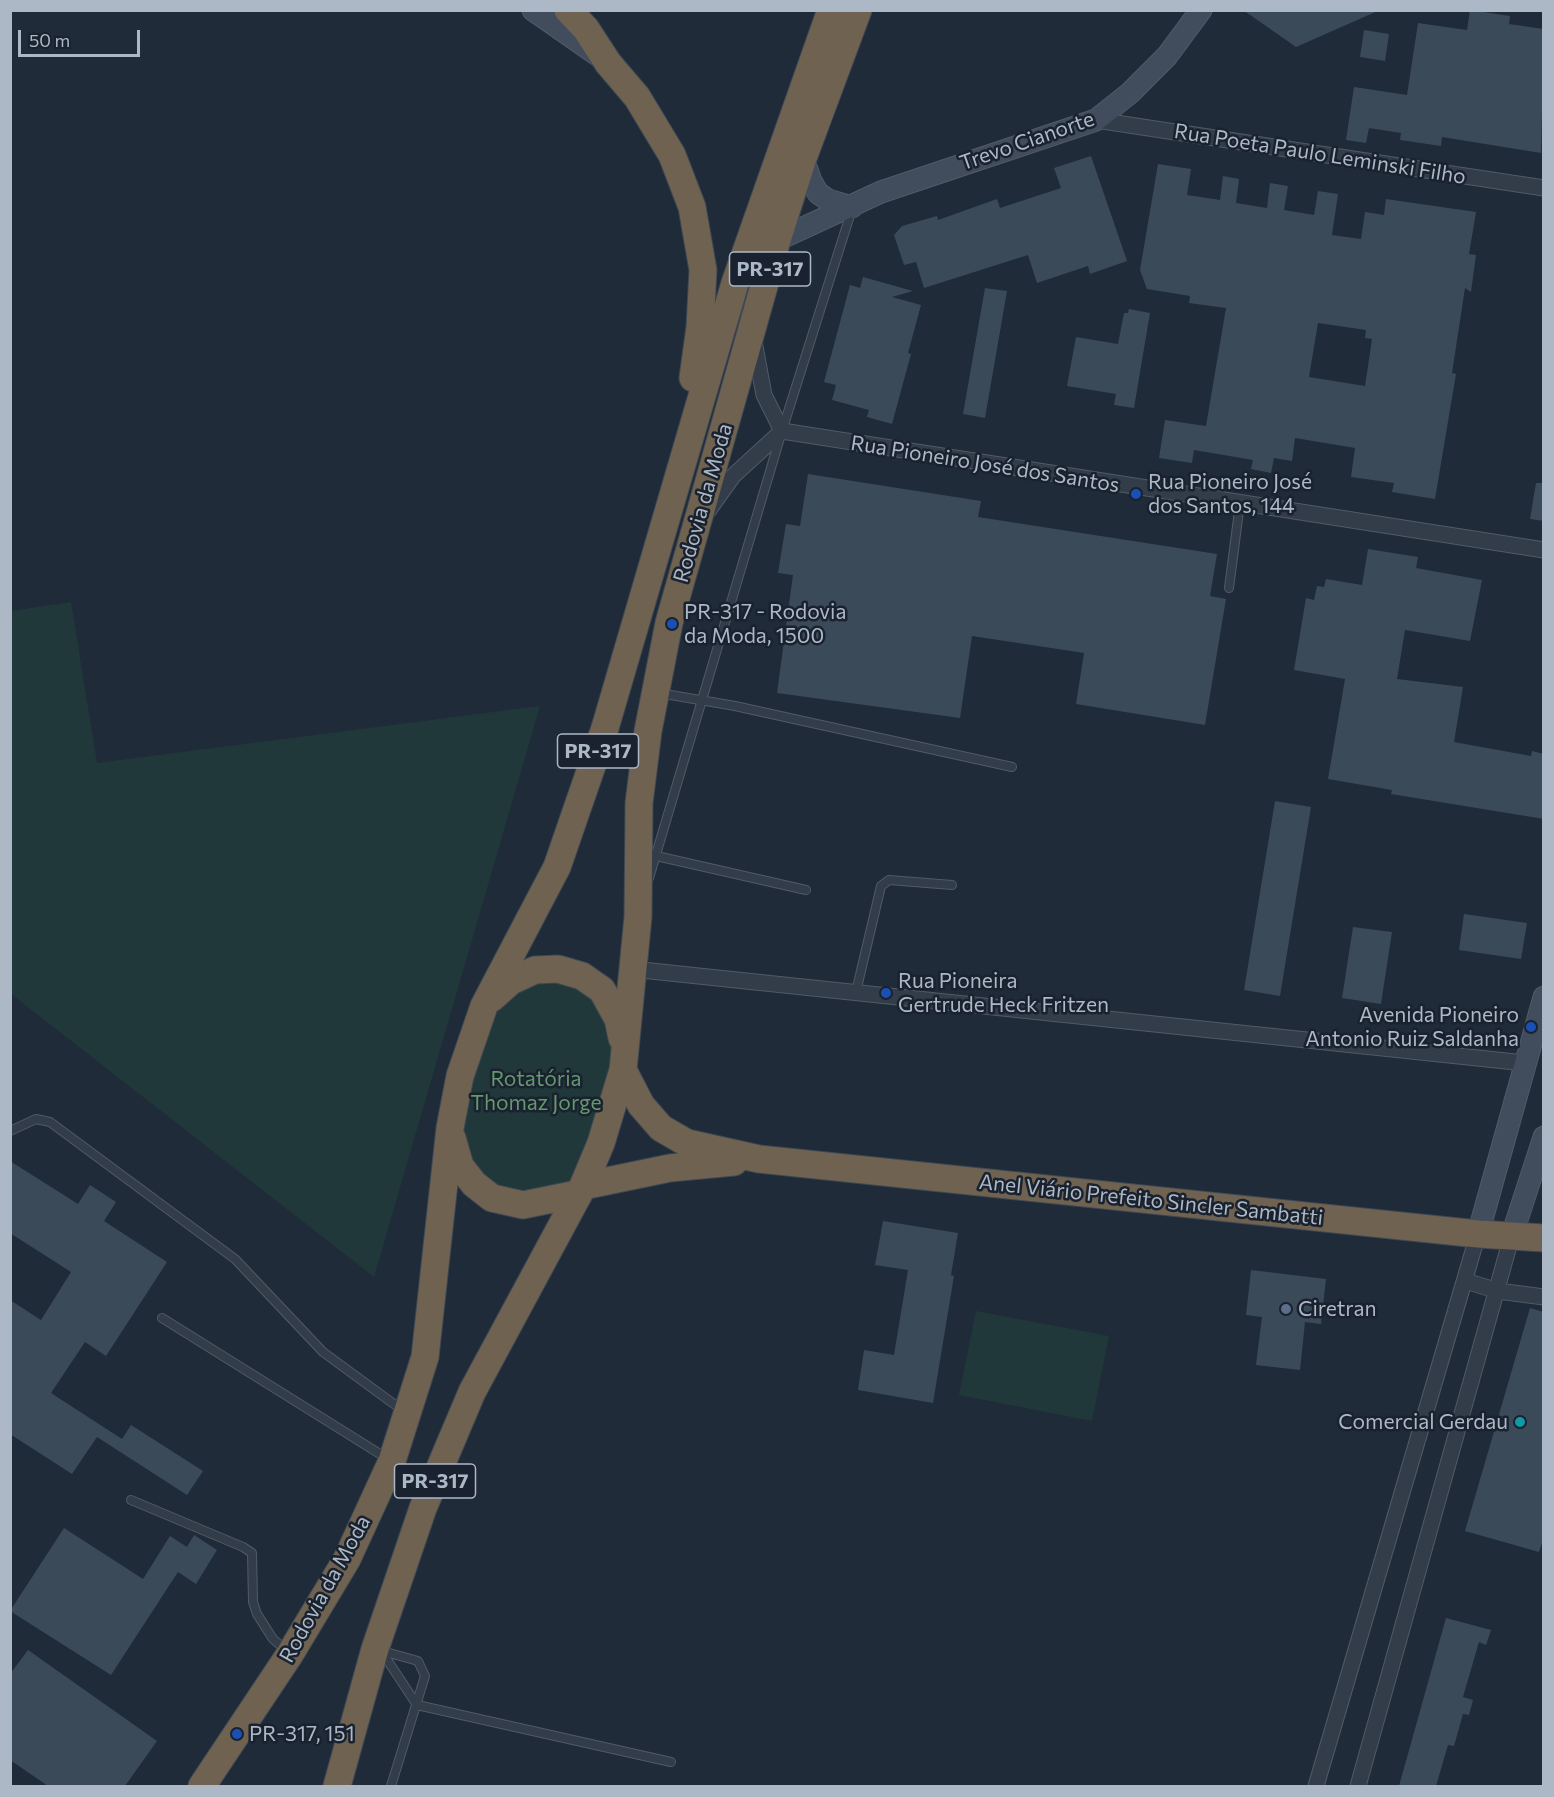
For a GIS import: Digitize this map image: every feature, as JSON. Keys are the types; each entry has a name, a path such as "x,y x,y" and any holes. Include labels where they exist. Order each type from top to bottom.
{"highway":[{"path":"568,10 586,29 608,63 637,97 672,155 692,207 703,270 700,327 677,482"},
{"name":"Rodovia da Moda","path":"484,1006 557,867 606,728 735,283 831,10"},
{"name":"Rodovia da Moda","path":"624,1059 632,969 647,854 639,803 648,731 669,623 777,240 803,158 858,10"},
{"path":"484,1006 511,981 535,970 558,969 582,976 602,990 618,1019 624,1059"},
{"name":"PR-317","path":"450,1128 460,1076 484,1006"},
{"name":"PR-317","path":"337,1786 423,1508 472,1392 580,1190 602,1143 624,1059"},
{"name":"Anel Viário Prefeito Sincler Sambatti","path":"624,1059 641,1105 661,1128 687,1143 759,1159 1478,1234 1544,1238"},
{"path":"450,1128 460,1166 474,1184 492,1198 523,1205 580,1190"},
{"name":"Rodovia da Moda","path":"202,1786 290,1654 347,1559 392,1461 425,1357 450,1128"},
{"name":"Anel Viário Prefeito Sincler Sambatti","path":"580,1190 670,1168 759,1159"}],"street":[{"path":"533,10 608,63"},
{"name":"Trevo Cianorte","path":"777,240 881,192 918,178 1096,120 1130,93 1167,56 1201,10"},
{"name":"Rua Poeta Paulo Leminski Filho","path":"1096,120 1544,188"},
{"path":"803,158 811,182 818,193 828,200 852,207"},
{"path":"694,531 733,476 782,431 764,395 752,334"},
{"name":"Rua Pioneiro José dos Santos","path":"782,431 1137,489 1544,550"},
{"path":"632,969 1525,1064"},
{"path":"1316,1786 1466,1281 1543,998"},
{"path":"1358,1786 1512,1235 1544,1137"},
{"path":"1466,1281 1498,1291 1544,1297"}],"lane":[{"path":"806,890 647,854 702,700 852,207"},
{"path":"1229,588 1240,503"},
{"path":"656,692 1012,767"},
{"path":"856,993 881,886 889,880 952,885"},
{"path":"10,1131 36,1119 50,1122 235,1259 323,1352 408,1415"},
{"path":"162,1318 392,1461"},
{"path":"131,1500 252,1553 254,1562 253,1602 256,1614 273,1639 290,1654"},
{"path":"378,1650 418,1661 425,1676 392,1786"},
{"path":"378,1650 417,1705 671,1762"}],"green space":[{"path":"71,602 97,763 540,706 374,1277 11,994 11,611"},
{"name":"Rotatória Thomaz Jorge","path":"582,976 625,1048 583,1186 523,1205 460,1166 460,1076 511,981"},
{"path":"976,1311 1109,1336 1092,1421 959,1395"}],"building":[{"path":"1243,10 1380,10 1296,47"},
{"path":"1470,10 1510,16 1509,24 1544,29 1541,153 1442,137 1441,146 1400,140 1401,133 1369,128 1366,143 1346,140 1354,87 1407,95 1418,23 1467,30"},
{"path":"1364,30 1389,34 1385,61 1360,57"},
{"path":"1091,156 1127,261 1090,274 1088,266 1037,283 1028,255 924,288 916,262 904,265 894,235 902,226 937,216 938,220 997,199 1000,208 1061,188 1054,168"},
{"path":"1158,164 1191,169 1187,195 1220,200 1223,176 1239,179 1236,203 1267,208 1270,183 1288,186 1284,210 1314,215 1318,191 1338,194 1332,235 1361,239 1365,212 1384,215 1386,199 1476,212 1469,254 1476,255 1471,292 1465,288 1452,373 1456,374 1435,499 1392,492 1394,483 1351,477 1355,448 1295,438 1292,461 1274,458 1271,473 1251,469 1253,460 1194,450 1192,463 1159,458 1165,420 1206,426 1226,308 1189,303 1190,296 1147,289 1140,270","holes":["1318,323 1366,330 1365,338 1372,339 1365,386 1309,377"]},
{"path":"863,277 913,291 892,297 921,305 908,353 911,354 892,424 867,417 869,410 832,400 836,385 824,382 850,285 860,288"},
{"path":"985,288 1007,291 985,418 963,414"},
{"path":"1129,309 1150,313 1134,408 1114,405 1116,394 1067,386 1076,337 1118,344 1124,313 1128,313"},
{"path":"808,474 981,501 978,517 1217,554 1210,596 1226,599 1205,725 1076,704 1084,653 972,636 960,718 777,693 793,575 778,573 786,524 800,526"},
{"path":"1536,483 1544,483 1544,521 1530,519"},
{"path":"1368,549 1418,557 1416,568 1482,580 1470,641 1405,630 1397,679 1463,687 1454,742 1531,756 1532,751 1544,754 1544,819 1391,794 1392,790 1328,779 1345,679 1294,670 1306,598 1314,600 1317,586 1324,587 1326,579 1362,585"},
{"path":"1275,801 1311,807 1280,996 1244,990"},
{"path":"1464,914 1527,923 1521,959 1459,950"},
{"path":"1353,927 1392,932 1381,1004 1342,998"},
{"path":"10,1161 78,1204 90,1185 116,1202 104,1221 167,1262 106,1356 85,1342 51,1393 122,1439 131,1425 203,1471 187,1495 97,1437 72,1474 10,1434 10,1300 41,1320 71,1272 10,1233"},
{"path":"883,1221 958,1233 951,1275 954,1276 933,1403 858,1390 864,1350 894,1355 908,1270 875,1265"},
{"path":"1251,1270 1326,1279 1321,1324 1305,1322 1300,1370 1256,1365 1262,1317 1246,1315"},
{"name":"Comercial Gerdau","path":"1530,1308 1544,1312 1544,1537 1539,1552 1465,1531"},
{"path":"64,1528 143,1579 170,1536 187,1547 194,1535 217,1550 196,1584 178,1572 111,1675 10,1611"},
{"path":"1446,1618 1491,1630 1486,1645 1479,1642 1463,1697 1473,1700 1469,1715 1463,1714 1454,1746 1448,1745 1436,1786 1399,1786"},
{"path":"28,1650 157,1741 125,1786 48,1786 10,1760 10,1674"}],"place":[{"name":"Rua Pioneiro José dos Santos, 144","path":"1136,494"},
{"name":"PR-317 - Rodovia da Moda, 1500","path":"672,624"},
{"name":"Rua Pioneira Gertrude Heck Fritzen","path":"886,993"},
{"name":"Avenida Pioneiro Antonio Ruiz Saldanha","path":"1531,1027"},
{"name":"Ciretran","path":"1286,1309"},
{"name":"Comercial Gerdau","path":"1520,1422"},
{"name":"PR-317, 151","path":"237,1734"}]}
